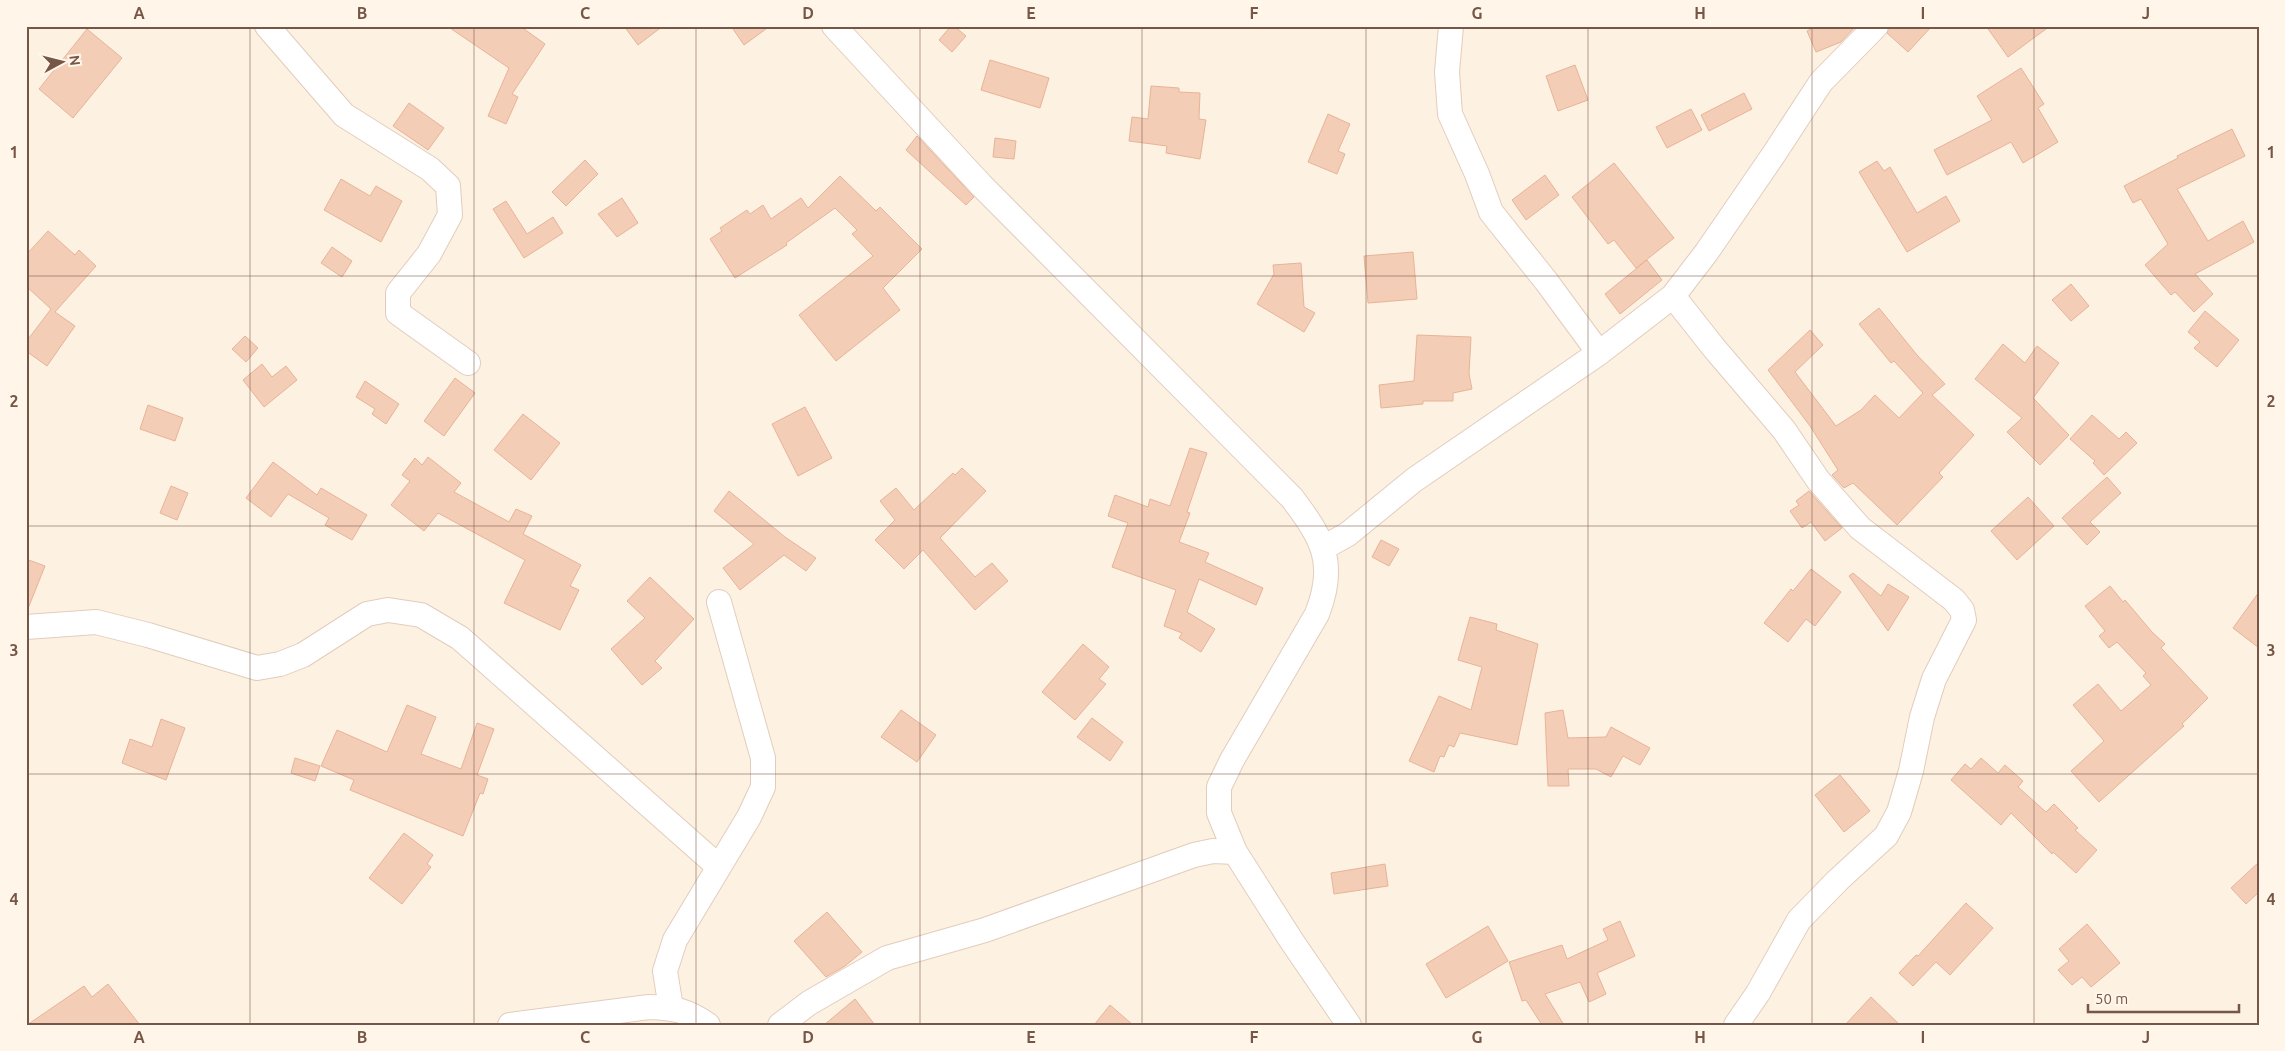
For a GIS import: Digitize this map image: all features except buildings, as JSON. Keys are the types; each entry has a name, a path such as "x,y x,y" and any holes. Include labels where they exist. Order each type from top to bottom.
{"street":[{"path":"267,26 344,116 430,169 448,186 450,215 429,254 398,293 398,313 468,363"},
{"path":"834,26 981,185 1292,498 1314,527 1323,548 1326,563 1323,597 1317,614 1256,717 1219,787 1219,813 1235,852 1291,940 1349,1025"},
{"path":"1451,26 1447,72 1450,114 1477,174 1491,212 1546,281 1598,353"},
{"path":"1323,548 1348,534 1414,480 1598,353 1673,296 1706,253 1774,154 1820,82 1876,26"},
{"path":"1673,296 1784,430 1818,480 1854,521 1914,571 1954,600 1962,610 1964,620 1934,679 1922,717 1900,812 1886,836 1838,880 1799,920 1758,993 1736,1025"},
{"path":"671,1008 665,971 675,940 749,817 762,787 763,758 719,602"},
{"path":"26,627 96,622 148,635 257,668 280,664 303,655 367,614 388,610 421,615 460,638 719,867"},
{"path":"780,1025 809,1003 887,958 985,930 1194,855 1213,851 1235,852"},
{"path":"510,1025 649,1007 671,1008 692,1013 708,1025"}]}
